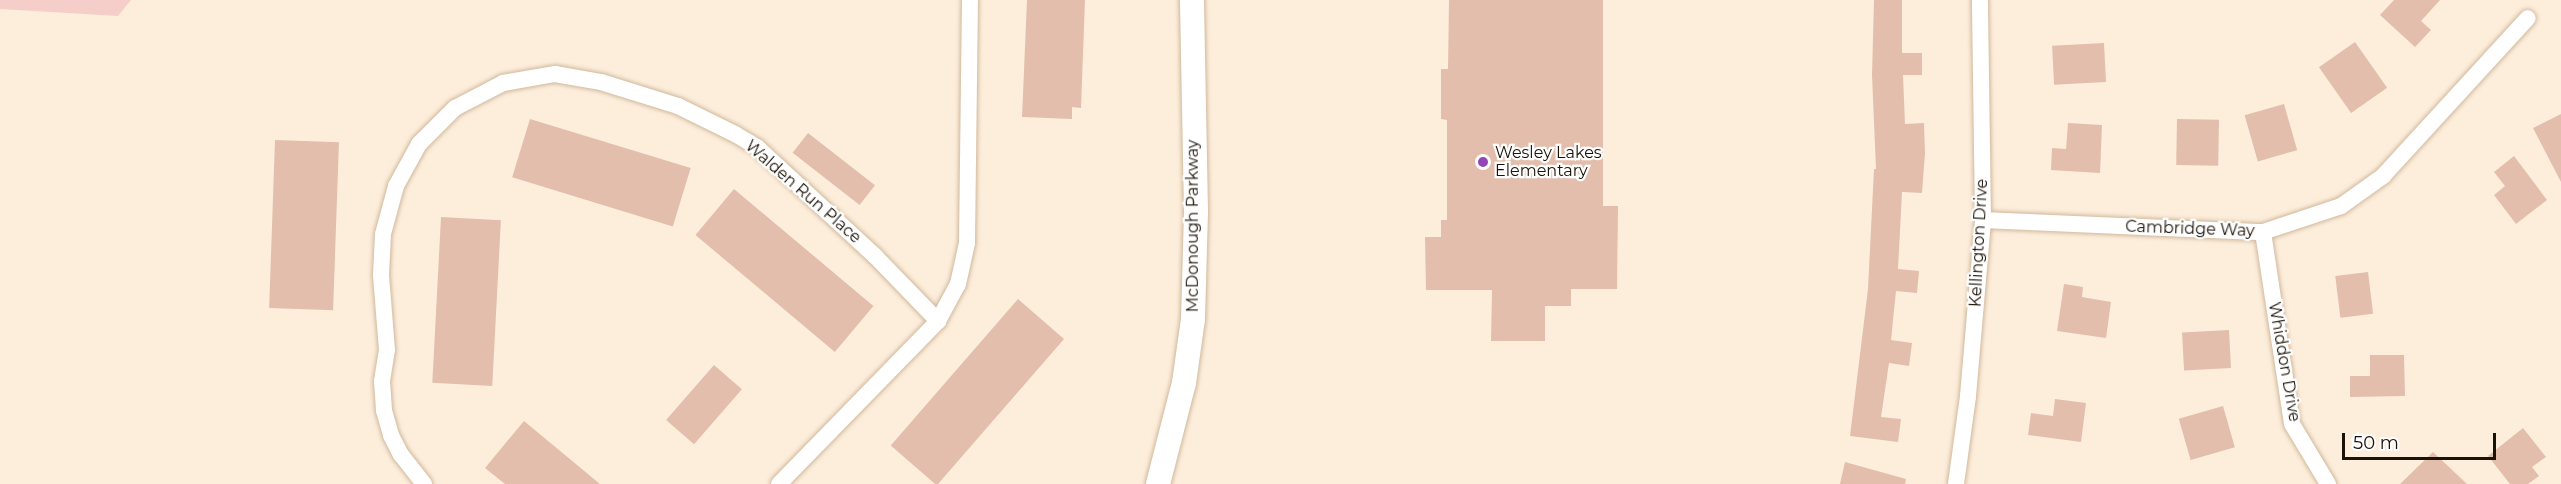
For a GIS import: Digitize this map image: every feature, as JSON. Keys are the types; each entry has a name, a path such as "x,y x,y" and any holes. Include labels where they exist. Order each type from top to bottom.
{"street":[{"path":"779,484 938,321 958,284 967,243 970,0"},
{"name":"McDonough Parkway","path":"1158,484 1184,382 1193,319 1196,211 1192,0"},
{"name":"Kellington Drive","path":"1956,484 1968,396 1983,220 1980,0"},
{"name":"Cambridge Way","path":"1983,220 2263,232 2341,206 2384,176 2528,18"},
{"name":"Walden Run Place","path":"424,484 401,455 391,435 384,410 382,381 387,350 381,276 383,234 396,186 419,144 455,108 503,83 555,74 602,82 678,106 735,134 758,148 875,256 938,321"},
{"name":"Whiddon Drive","path":"2263,232 2292,424 2328,484"}],"shaded area":[{"path":"0,0 131,0 118,16 0,9"}],"building":[{"path":"1027,0 1085,0 1081,108 1072,107 1072,119 1022,117"},
{"name":"Wesley Lakes Elementary","path":"1449,0 1603,0 1603,206 1618,206 1617,289 1571,289 1571,306 1545,306 1545,341 1491,341 1492,290 1426,290 1425,237 1441,237 1441,220 1447,220 1447,120 1441,119 1441,69 1448,69"},
{"path":"1874,0 1902,0 1902,53 1922,53 1922,75 1903,75 1905,124 1924,123 1925,153 1922,193 1902,192 1898,269 1919,271 1917,293 1896,291 1891,340 1912,343 1909,366 1889,363 1881,417 1901,419 1898,442 1850,436 1868,289 1874,169 1876,169 1872,75"},
{"path":"2394,0 2440,0 2421,21 2431,30 2415,47 2380,15"},
{"path":"2355,42 2387,88 2351,113 2319,67"},
{"path":"2104,43 2106,82 2054,85 2052,46"},
{"path":"2284,104 2297,150 2258,161 2245,115"},
{"path":"2561,114 2561,182 2533,128"},
{"path":"530,119 691,168 673,226 512,177"},
{"path":"2177,119 2219,120 2218,166 2176,165"},
{"path":"2068,123 2102,125 2100,173 2051,170 2052,148 2066,149"},
{"path":"808,133 875,185 860,205 793,153"},
{"path":"275,140 339,142 333,310 269,308"},
{"path":"2514,156 2547,200 2516,224 2494,195 2505,186 2494,172"},
{"path":"734,189 873,306 835,352 695,235"},
{"path":"441,217 501,220 492,386 432,383"},
{"path":"2368,272 2373,314 2340,318 2335,276"},
{"path":"2064,284 2083,287 2082,297 2111,302 2106,338 2057,331"},
{"path":"1018,299 1064,339 938,484 935,484 891,445"},
{"path":"2229,330 2231,368 2184,370 2182,332"},
{"path":"2370,355 2404,355 2405,396 2350,397 2350,376 2370,376"},
{"path":"714,365 742,389 694,444 666,420"},
{"path":"2055,399 2086,403 2081,442 2028,435 2031,413 2053,416"},
{"path":"2223,406 2235,447 2191,460 2179,419"},
{"path":"524,421 600,484 505,484 485,468"},
{"path":"2523,428 2546,457 2532,467 2539,476 2528,484 2510,484 2488,456"},
{"path":"2433,452 2467,484 2400,484"},
{"path":"1845,462 1906,479 1905,484 1840,484"}],"place":[{"name":"Wesley Lakes Elementary","path":"1483,162"}]}
